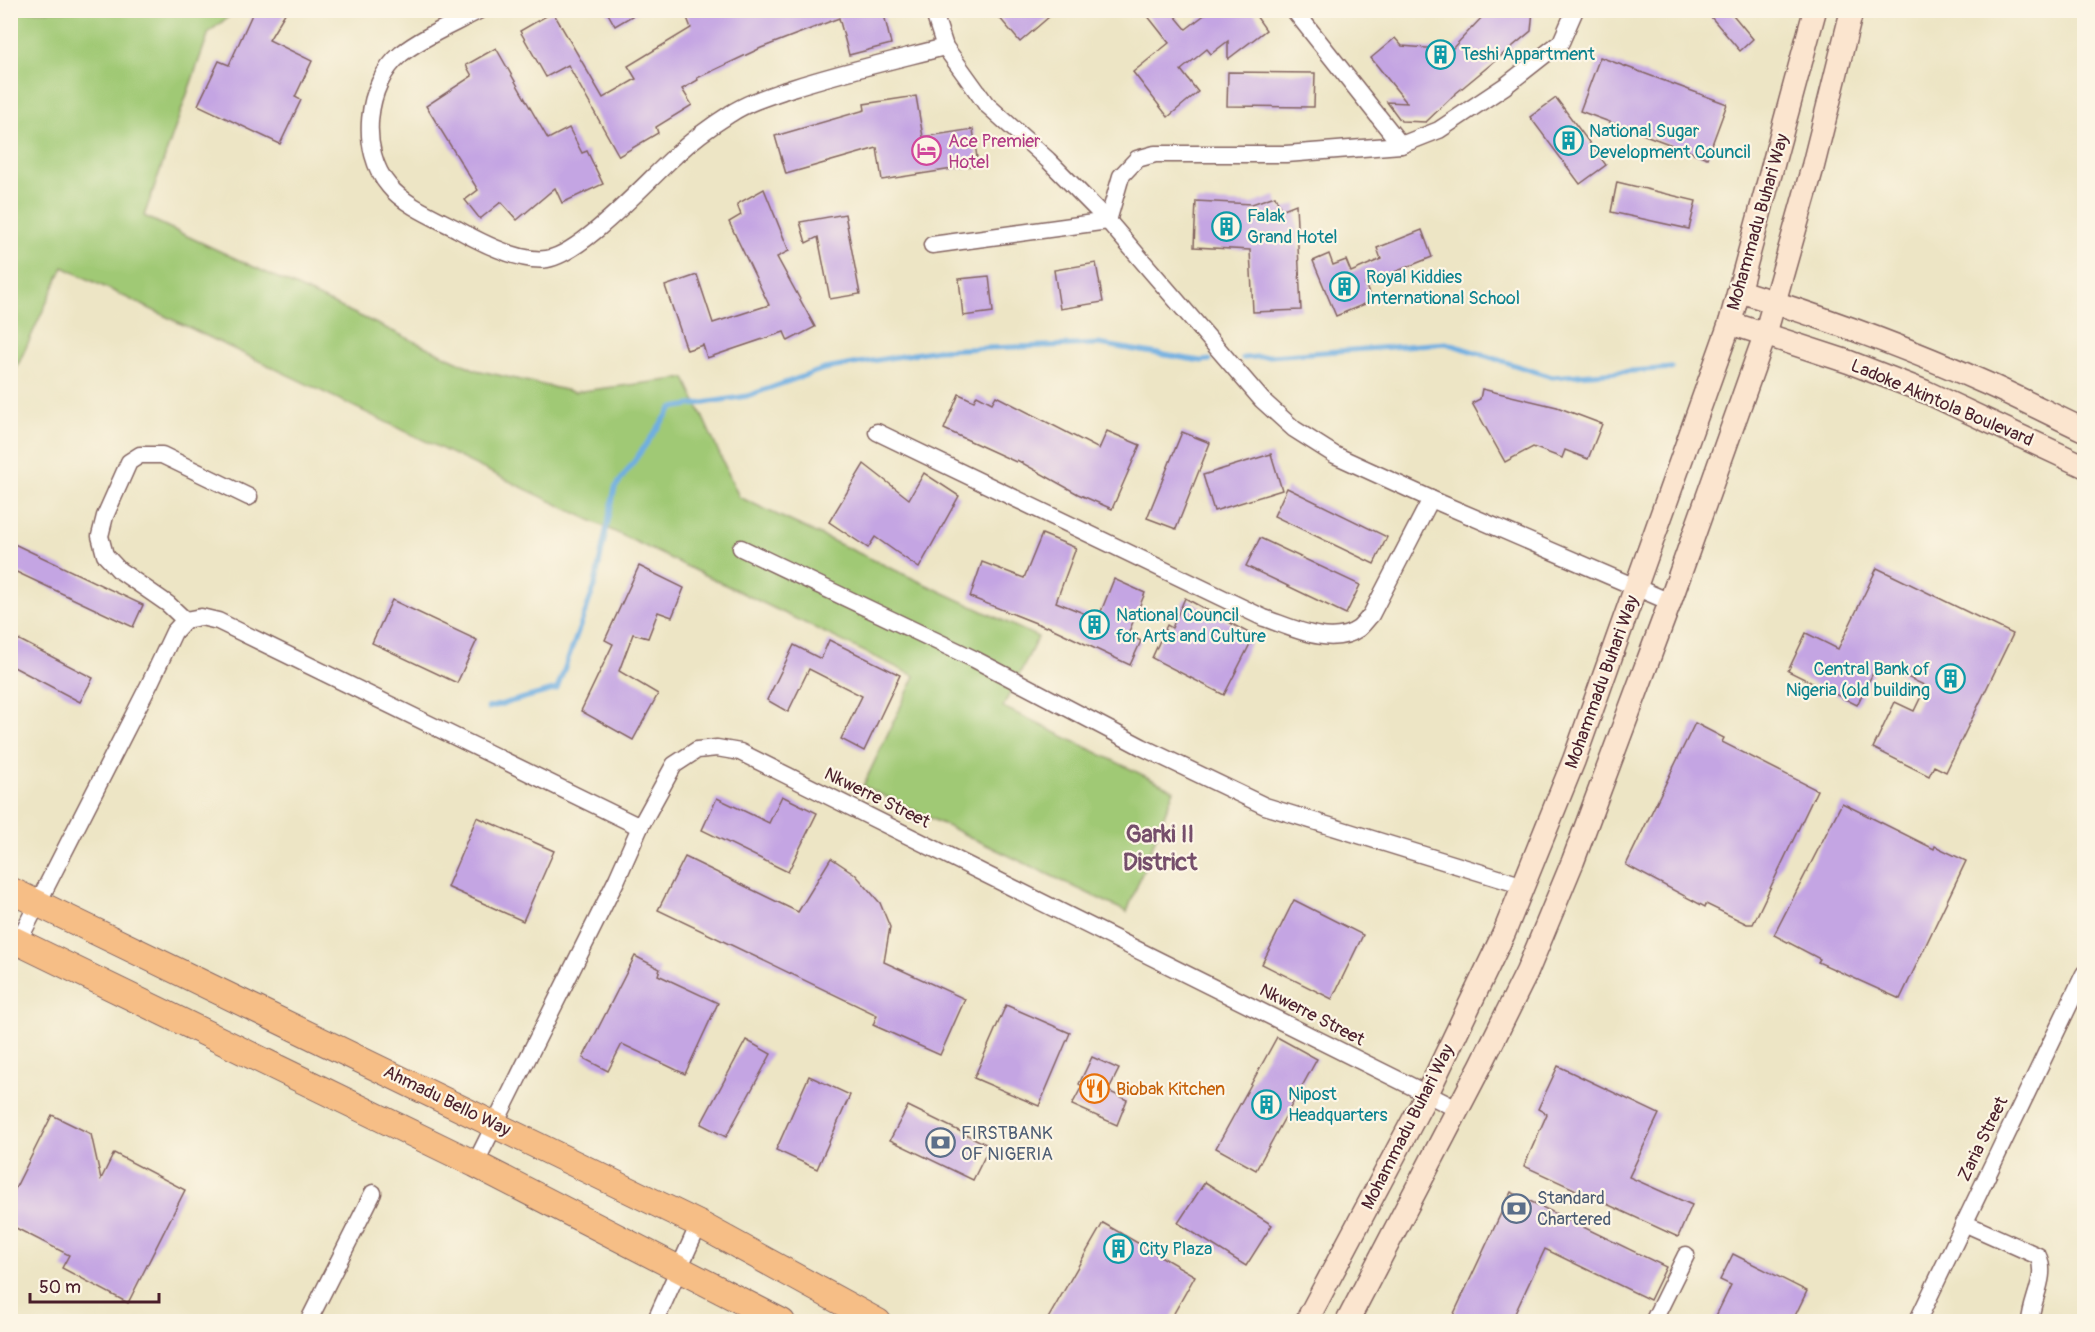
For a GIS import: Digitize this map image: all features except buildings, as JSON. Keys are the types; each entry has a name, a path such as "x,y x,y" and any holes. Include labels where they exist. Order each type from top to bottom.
{"main road":[{"name":"Mohammadu Buhari Way","path":"1306,1322 1427,1094 1524,886 1574,760 1730,323 1815,10"},
{"name":"Mohammadu Buhari Way","path":"1347,1322 1459,1110 1527,972 1573,861 1670,602 1765,335 1813,166 1852,10"},
{"name":"Ladoke Akintola Boulevard","path":"1739,291 1953,369 2085,430"},
{"name":"Ladoke Akintola Boulevard","path":"1730,323 1849,362 1926,392 2085,466"},
{"name":"Ahmadu Bello Way","path":"10,890 699,1224 878,1322"},
{"path":"14,940 475,1164 782,1322"}],"street":[{"path":"480,10 400,55 383,76 371,106 369,134 376,164 389,187 415,207 477,240 527,258 545,259 559,256 583,239 617,212 676,154 731,112 809,83 945,46"},
{"path":"933,10 945,46 986,104 1048,160 1108,221 1262,400 1294,429 1335,455 1431,500 1670,602"},
{"path":"1294,10 1401,145"},
{"path":"1108,221 1121,176 1137,159 1155,154 1286,154 1401,145 1439,130 1505,86 1561,42 1575,10"},
{"path":"932,245 1108,221"},
{"path":"877,432 1264,618 1324,637 1342,635 1358,629 1371,615 1431,500"},
{"path":"185,620 168,604 119,570 105,555 100,536 105,516 129,462 140,455 162,455 249,497"},
{"path":"741,548 955,650 1142,747 1264,806 1524,886"},
{"path":"14,940 38,903 174,632 185,620 201,616 218,621 640,827"},
{"name":"Nkwerre Street","path":"475,1164 617,879 640,827 674,765 697,750 717,748 740,752 1459,1110"},
{"name":"Zaria Street","path":"1917,1322 2085,974"},
{"path":"308,1322 373,1193"},
{"path":"1964,1223 2038,1256 2042,1264 2042,1273 2030,1311 2030,1322"},
{"path":"656,1322 699,1224"},
{"path":"1653,1322 1686,1255"}],"green space":[{"path":"11,11 236,11 209,32 144,216 476,370 574,392 685,378 739,497 1038,637 1003,707 1174,790 1127,912 863,786 915,676 63,267 11,380"}],"waterway":[{"path":"1243,358 1446,343 1552,377 1672,368"},
{"path":"488,708 557,689 594,588 615,488 672,408 747,396 824,369 937,350 1099,344 1201,361 1210,360"}],"place":[{"name":"Teshi Appartment","path":"1440,54"},
{"name":"National Sugar Development Council","path":"1568,141"},
{"name":"Ace Premier Hotel","path":"927,151"},
{"name":"Falak Grand Hotel","path":"1226,226"},
{"name":"Royal Kiddies International School","path":"1345,287"},
{"name":"National Council for Arts and Culture","path":"1095,625"},
{"name":"Central Bank of Nigeria (old building","path":"1951,679"},
{"name":"Biobak Kitchen","path":"1095,1089"},
{"name":"Nipost Headquarters","path":"1267,1104"},
{"name":"FIRSTBANK OF NIGERIA","path":"940,1143"},
{"name":"Standard Chartered","path":"1516,1208"},
{"name":"City Plaza","path":"1118,1249"}],"district":[{"name":"Garki II District","path":"1160,848"}]}
